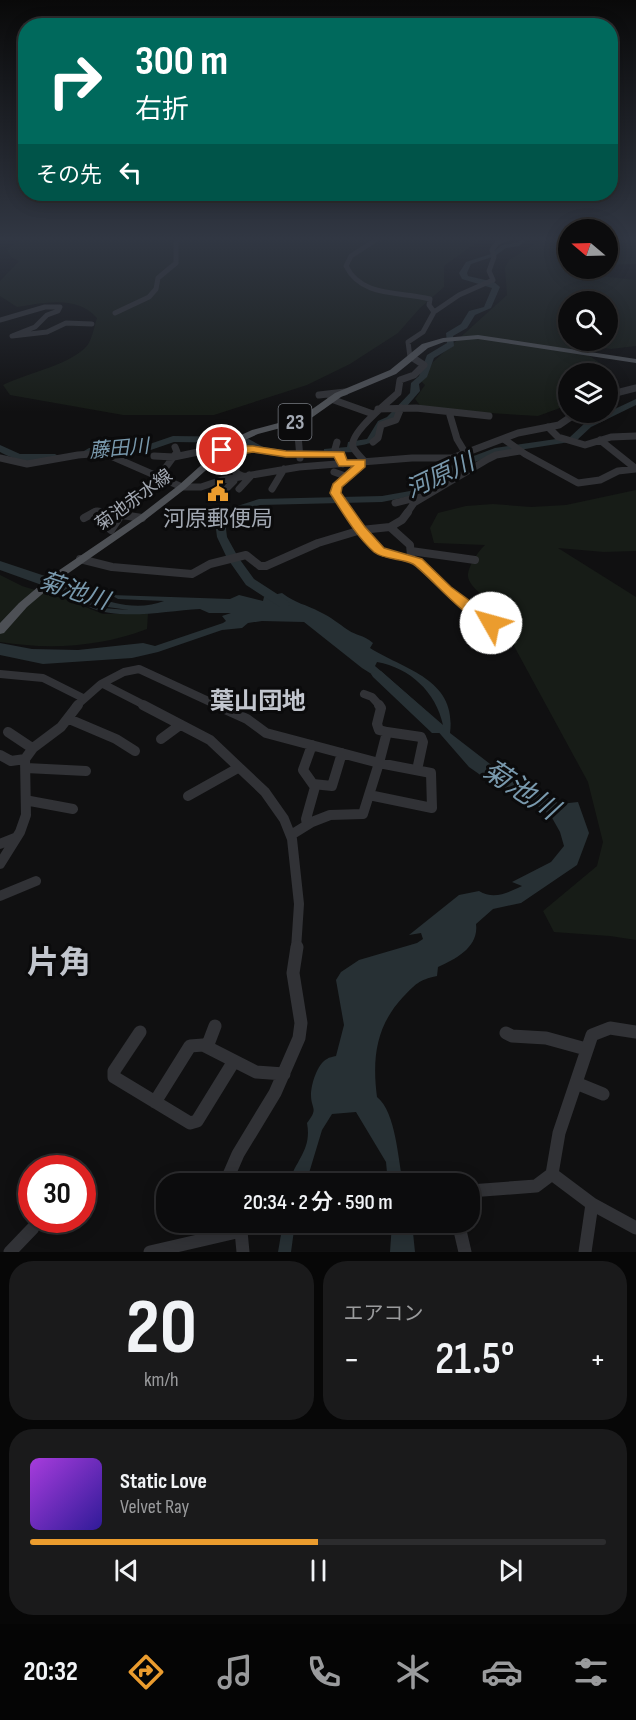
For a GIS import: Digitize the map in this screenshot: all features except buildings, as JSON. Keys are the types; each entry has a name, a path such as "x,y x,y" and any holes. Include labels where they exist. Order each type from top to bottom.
{"main road":[{"name":"菊池赤水線","path":"2,627 35,595 80,559 142,518 182,487 222,450 244,436 304,419 331,399 393,372 425,346 455,338 487,338 636,361"}],"street":[{"path":"115,313 151,295"},
{"path":"408,295 431,300 429,305 434,312"},
{"path":"363,462 353,447 353,441 375,412 398,393 400,380 414,375 424,365 421,361 410,357 408,342 423,332 434,312 458,295"},
{"path":"0,320 15,318 49,306 60,307 58,311 47,315 35,327 12,336 17,338 47,332 66,323 92,324"},
{"path":"618,392 636,388"},
{"path":"319,395 345,392"},
{"path":"331,399 375,412 401,408 489,416"},
{"path":"373,442 378,438 380,427 384,423 396,420 401,408"},
{"path":"449,412 456,439 466,454"},
{"path":"366,422 380,427"},
{"path":"0,458 41,464 90,453 104,453 182,487 201,487 246,475 298,467 412,458 444,460 518,434 562,423"},
{"path":"548,427 558,437 585,445 611,437 636,436"},
{"path":"298,435 301,453 298,467"},
{"path":"505,440 520,451 578,483 600,480 618,471 635,468"},
{"path":"600,440 635,468"},
{"path":"337,442 335,448 343,464"},
{"path":"111,530 119,516 159,477 170,457 177,452 175,447"},
{"path":"154,456 170,457 208,450 253,449 286,454 340,454"},
{"path":"80,559 141,571 192,574 218,561 246,555 260,566 266,566 318,543 361,530 390,527 402,520 414,503 425,496 496,455 520,451"},
{"path":"236,457 236,473 250,477 239,489"},
{"path":"363,462 337,486 336,493 361,530 380,551 475,560"},
{"path":"272,489 284,469"},
{"path":"334,472 348,477"},
{"path":"224,491 234,481 233,478"},
{"path":"395,503 425,496"},
{"path":"84,518 97,511 142,518"},
{"path":"390,527 395,535 405,540 411,555 446,590 491,623"},
{"path":"0,864 26,815 25,764 32,748 52,735 69,719 84,698 116,676 139,669 248,719 266,733 378,763 431,772 432,808 369,795"},
{"path":"0,674 33,674 45,677 84,698"},
{"path":"103,684 210,740 223,750 238,768 272,799 291,836 299,921 293,981 301,1023 299,1038 275,1093 238,1154 230,1173"},
{"path":"364,694 371,696 381,708 376,724 379,729 421,737 423,742 417,770"},
{"path":"69,719 116,739 135,751"},
{"path":"161,739 180,725"},
{"path":"8,732 32,748"},
{"path":"291,836 307,825 334,814 356,816 363,814 387,732"},
{"path":"307,825 306,819 315,787 303,770 312,745"},
{"path":"312,784 332,786 342,753"},
{"path":"0,755 11,761 25,764 86,771"},
{"path":"188,796 238,768"},
{"path":"26,803 30,801 73,809"},
{"path":"0,844 16,837"},
{"path":"0,896 36,881"},
{"path":"207,1047 215,1026"},
{"path":"480,1190 536,1186 552,1174 556,1147 592,1035 610,1028 636,1032"},
{"path":"140,1032 114,1071 114,1077 190,1123 197,1121 234,1061"},
{"path":"506,1032 512,1036 546,1038 586,1049"},
{"path":"155,1102 190,1046 207,1047 256,1072 284,1074"},
{"path":"576,1083 603,1094"},
{"path":"552,1174 592,1204 636,1228"},
{"path":"585,1252 592,1204"},
{"path":"152,1252 241,1231 243,1252"},
{"path":"10,1252 28,1233"},
{"path":"205,1238 207,1233"},
{"path":"461,1233 465,1252"}],"shaded area":[{"path":"434,295 398,333 350,364 307,385 214,415 123,415 10,395 3,385 68,360 85,348 97,318 80,306 70,303 17,307 0,296"},
{"path":"507,295 558,295 558,351 582,351 600,363 558,363 558,409 538,416 423,409 415,399 425,385 421,381 433,362"},
{"path":"618,295 636,295 636,346 618,348"},
{"path":"636,490 636,551 604,552 558,548 636,597 636,940 554,932 543,911 597,866 603,842 588,782 490,602 475,589 469,580 470,566 485,545 434,543 430,528 438,513 466,506 566,505"},
{"path":"0,575 22,586 103,614 148,614 147,629 111,640 75,645 38,646 0,642"}],"water":[{"path":"0,561 66,583 102,592 93,595 128,605 155,604 164,601 118,599 111,595 230,599 239,595 263,601 264,597 282,593 366,638 373,643 370,648 426,678 445,700 450,715 450,733 494,767 560,804 578,802 589,833 577,865 521,903 493,909 476,924 476,932 470,946 452,960 438,967 437,976 414,986 387,1019 376,1056 377,1097 383,1104 392,1125 401,1173 387,1173 386,1162 356,1112 332,1114 322,1130 309,1173 293,1173 305,1148 307,1123 314,1111 311,1095 315,1075 323,1062 336,1056 344,1025 336,980 341,972 359,960 417,943 423,939 421,933 409,935 459,895 479,891 495,895 522,886 512,882 551,862 564,846 560,832 551,816 531,801 499,788 469,767 408,697 362,668 304,622 248,623 242,628 222,630 158,652 132,658 43,664 0,655 0,643 32,649 78,650 143,643 155,646 223,623 226,621 222,616 231,613 209,613 200,609 114,614 89,607 129,610 86,604 64,593 0,570","holes":["377,662 400,670 420,683 428,692 440,713 443,725 375,666"]},
{"path":"281,1233 294,1233 291,1252 278,1252"},
{"path":"391,1233 413,1233 415,1252 390,1252"}],"waterway":[{"name":"藤田川","path":"327,451 353,450 351,444 370,441 381,423 391,419 416,391 415,383 423,377 430,357 451,344 449,335 464,326 472,313 487,308 492,295"},
{"name":"河原川","path":"284,604 250,582 233,558 222,537 221,529 222,521 229,512 259,502 382,499 413,493 436,482 458,465 498,450 573,439 588,425 636,402"},
{"name":"藤田川","path":"89,451 139,451 173,439 245,440 250,445 264,450"},
{"name":"藤田川","path":"0,448 19,457 55,457"},
{"name":"菊池川","path":"377,674 437,729"}],"place":[{"name":"河原郵便局","path":"218,491"}],"district":[{"name":"葉山団地","path":"258,701"},
{"name":"片角","path":"59,963"}],"route":[{"path":"222,450 253,449 286,454 334,453 340,454 343,464 361,462 361,465 337,486 336,493 361,530 380,551 387,555 417,561 446,590 491,623"}]}
